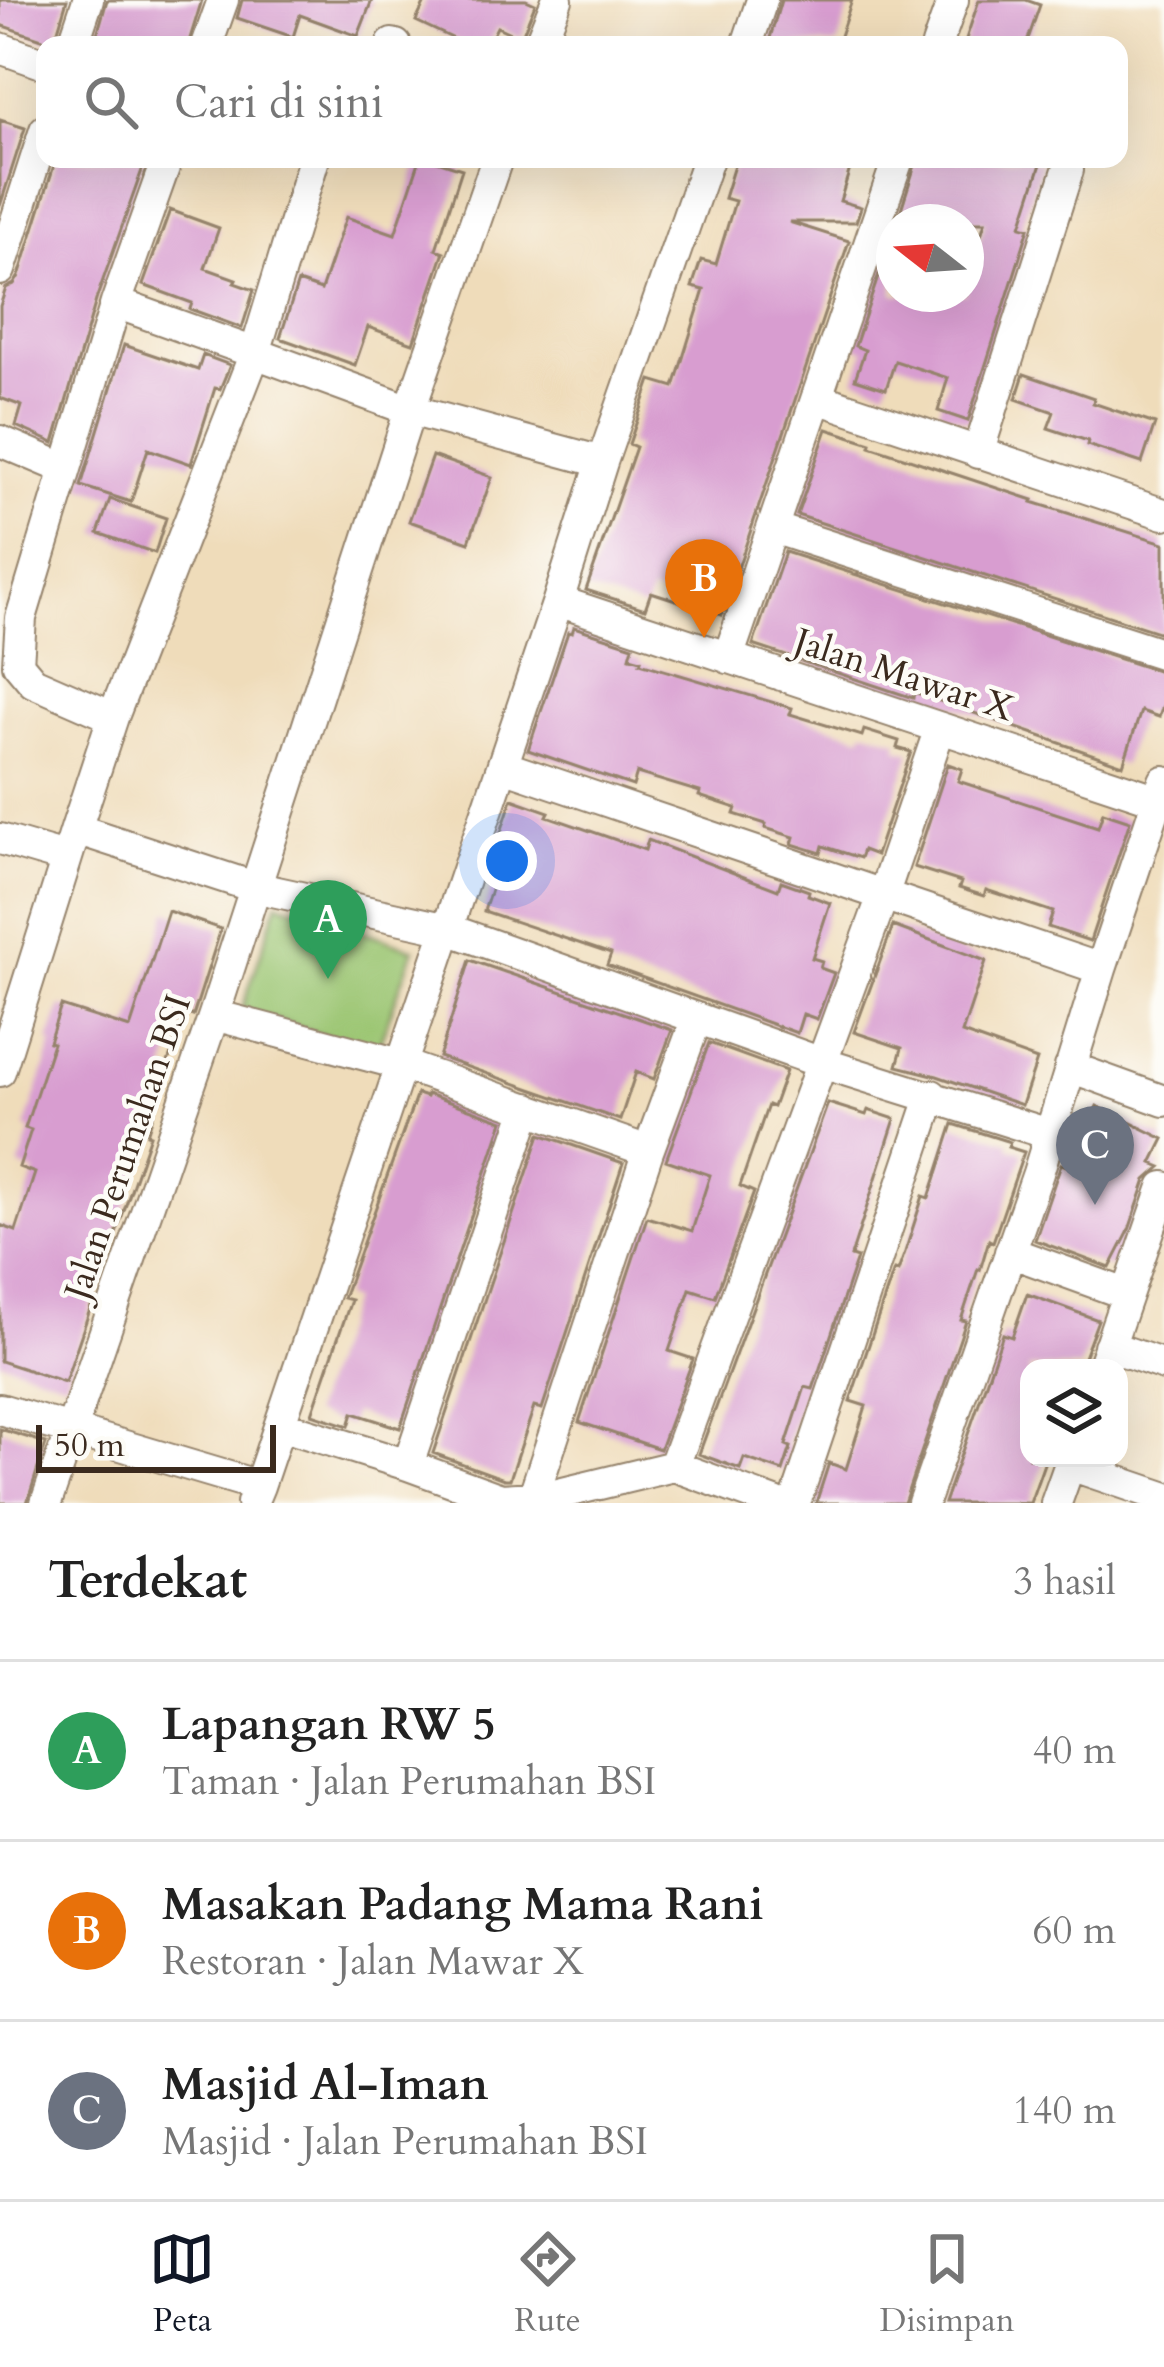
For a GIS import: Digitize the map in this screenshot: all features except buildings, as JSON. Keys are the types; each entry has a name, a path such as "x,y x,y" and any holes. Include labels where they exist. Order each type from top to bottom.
{"street":[{"path":"76,36 88,0"},
{"path":"210,36 223,0"},
{"path":"543,36 557,0"},
{"path":"750,36 762,0"},
{"path":"941,36 953,0"},
{"path":"0,48 36,61"},
{"path":"0,270 36,158"},
{"path":"113,717 33,682 18,664 21,618 116,303 164,168"},
{"path":"0,1071 12,992 255,353 311,168"},
{"name":"Jalan Perumahan BSI","path":"46,1503 214,1015 410,410 494,168"},
{"path":"0,1409 256,1494 705,168"},
{"path":"728,658 895,168"},
{"path":"978,453 1068,170"},
{"path":"116,303 410,410 602,462"},
{"path":"817,398 1164,514"},
{"path":"0,441 66,469"},
{"path":"772,528 1164,654"},
{"name":"Jalan Mawar X","path":"558,601 940,728 1161,790"},
{"path":"674,1466 940,728"},
{"path":"503,766 1101,969"},
{"path":"923,1503 1161,790"},
{"path":"0,839 70,844 448,929 822,1063 1049,1134"},
{"path":"214,1015 400,1064 648,1150"},
{"path":"533,1498 648,1150 697,1018"},
{"path":"1070,1067 1164,1100"},
{"path":"795,1503 932,1095"},
{"path":"408,1466 528,1108"},
{"path":"1164,1187 1157,1232 1126,1294 1106,1357 1164,1365"},
{"path":"1010,1252 1126,1294"},
{"path":"280,1425 500,1499 533,1498 674,1466 775,1503"},
{"path":"1056,1503 1069,1467"},
{"path":"1086,1467 1164,1497"}],"green space":[{"path":"278,902 414,949 376,1053 242,1009"}],"place":[{"name":"Masakan Padang Mama Rani","path":"704,638"},
{"name":"Lapangan RW 5","path":"328,979"},
{"name":"Masjid Al-Iman","path":"1095,1205"}]}
